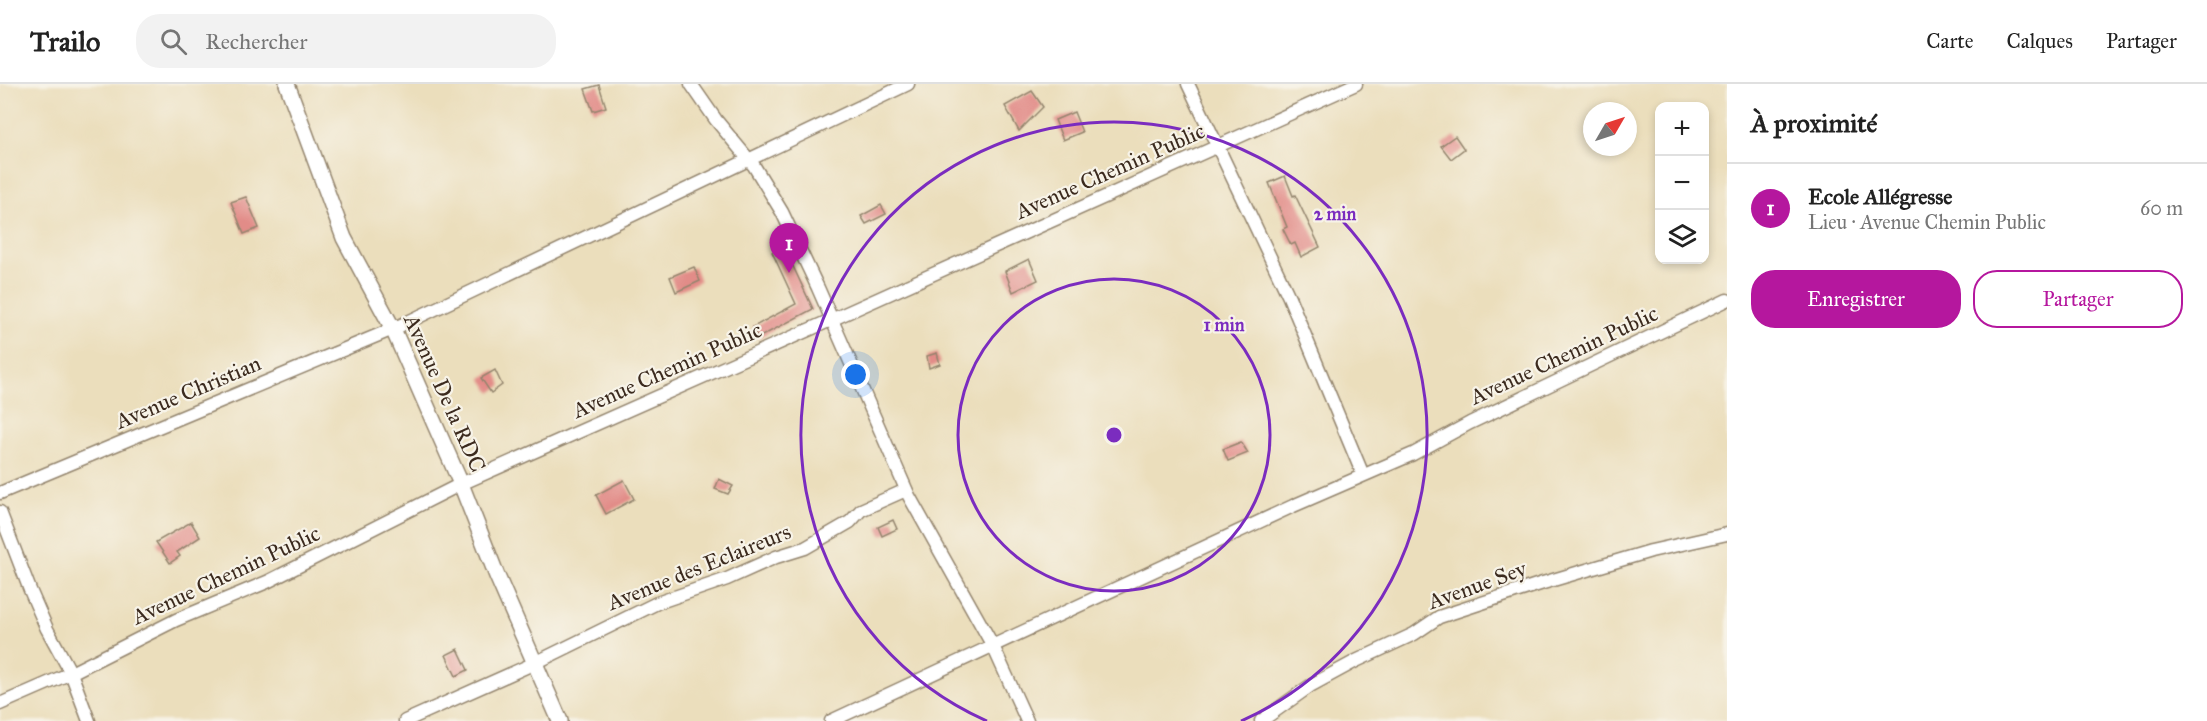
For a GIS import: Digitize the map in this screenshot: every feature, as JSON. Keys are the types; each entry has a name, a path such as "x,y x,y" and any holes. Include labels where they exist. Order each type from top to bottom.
{"street":[{"name":"Avenue De la RDC","path":"287,84 344,238 393,329 461,484 497,576 560,721"},
{"path":"691,84 716,120 766,182 782,212 906,490 993,646 1027,721"},
{"name":"Avenue Christian","path":"0,493 393,329 908,84"},
{"path":"1188,84 1289,297 1363,475"},
{"name":"Avenue Chemin Public","path":"0,704 71,673 176,620 267,582 461,484 1356,84"},
{"name":"Avenue Chemin Public","path":"831,721 1413,454 1470,423 1727,300"},
{"name":"Avenue des Eclaireurs","path":"405,721 535,663 657,603 727,579 776,557 805,548 850,522 861,510 906,490"},
{"path":"0,512 47,629 71,673 89,721"},
{"name":"Avenue Sey","path":"1261,721 1310,686 1414,634 1438,617 1651,551 1727,534"}],"building":[{"path":"599,85 606,107 593,111 585,89"},
{"path":"1032,91 1043,107 1019,131 1005,106"},
{"path":"1074,112 1082,132 1063,140 1055,120"},
{"path":"1455,136 1464,149 1451,159 1441,146"},
{"path":"1285,176 1320,247 1301,257 1295,243 1291,245 1283,229 1287,227 1269,183"},
{"path":"246,197 259,228 244,234 231,202"},
{"path":"881,205 886,214 866,224 861,216"},
{"path":"783,245 813,309 758,338 753,327 796,304 772,252"},
{"path":"1029,259 1038,280 1013,292 1005,271"},
{"path":"694,267 700,281 676,292 670,277"},
{"path":"937,353 940,364 929,368 927,356"},
{"path":"495,370 502,385 491,393 481,378"},
{"path":"1241,442 1248,453 1228,461 1223,449"},
{"path":"719,479 733,486 728,494 715,489"},
{"path":"624,480 634,499 606,514 596,495"},
{"path":"893,520 897,529 882,536 878,527"},
{"path":"191,522 200,537 177,552 180,556 170,563 156,542"},
{"path":"458,649 468,670 456,676 446,655"}],"place":[{"name":"Ecole Allégresse","path":"789,273"}]}
